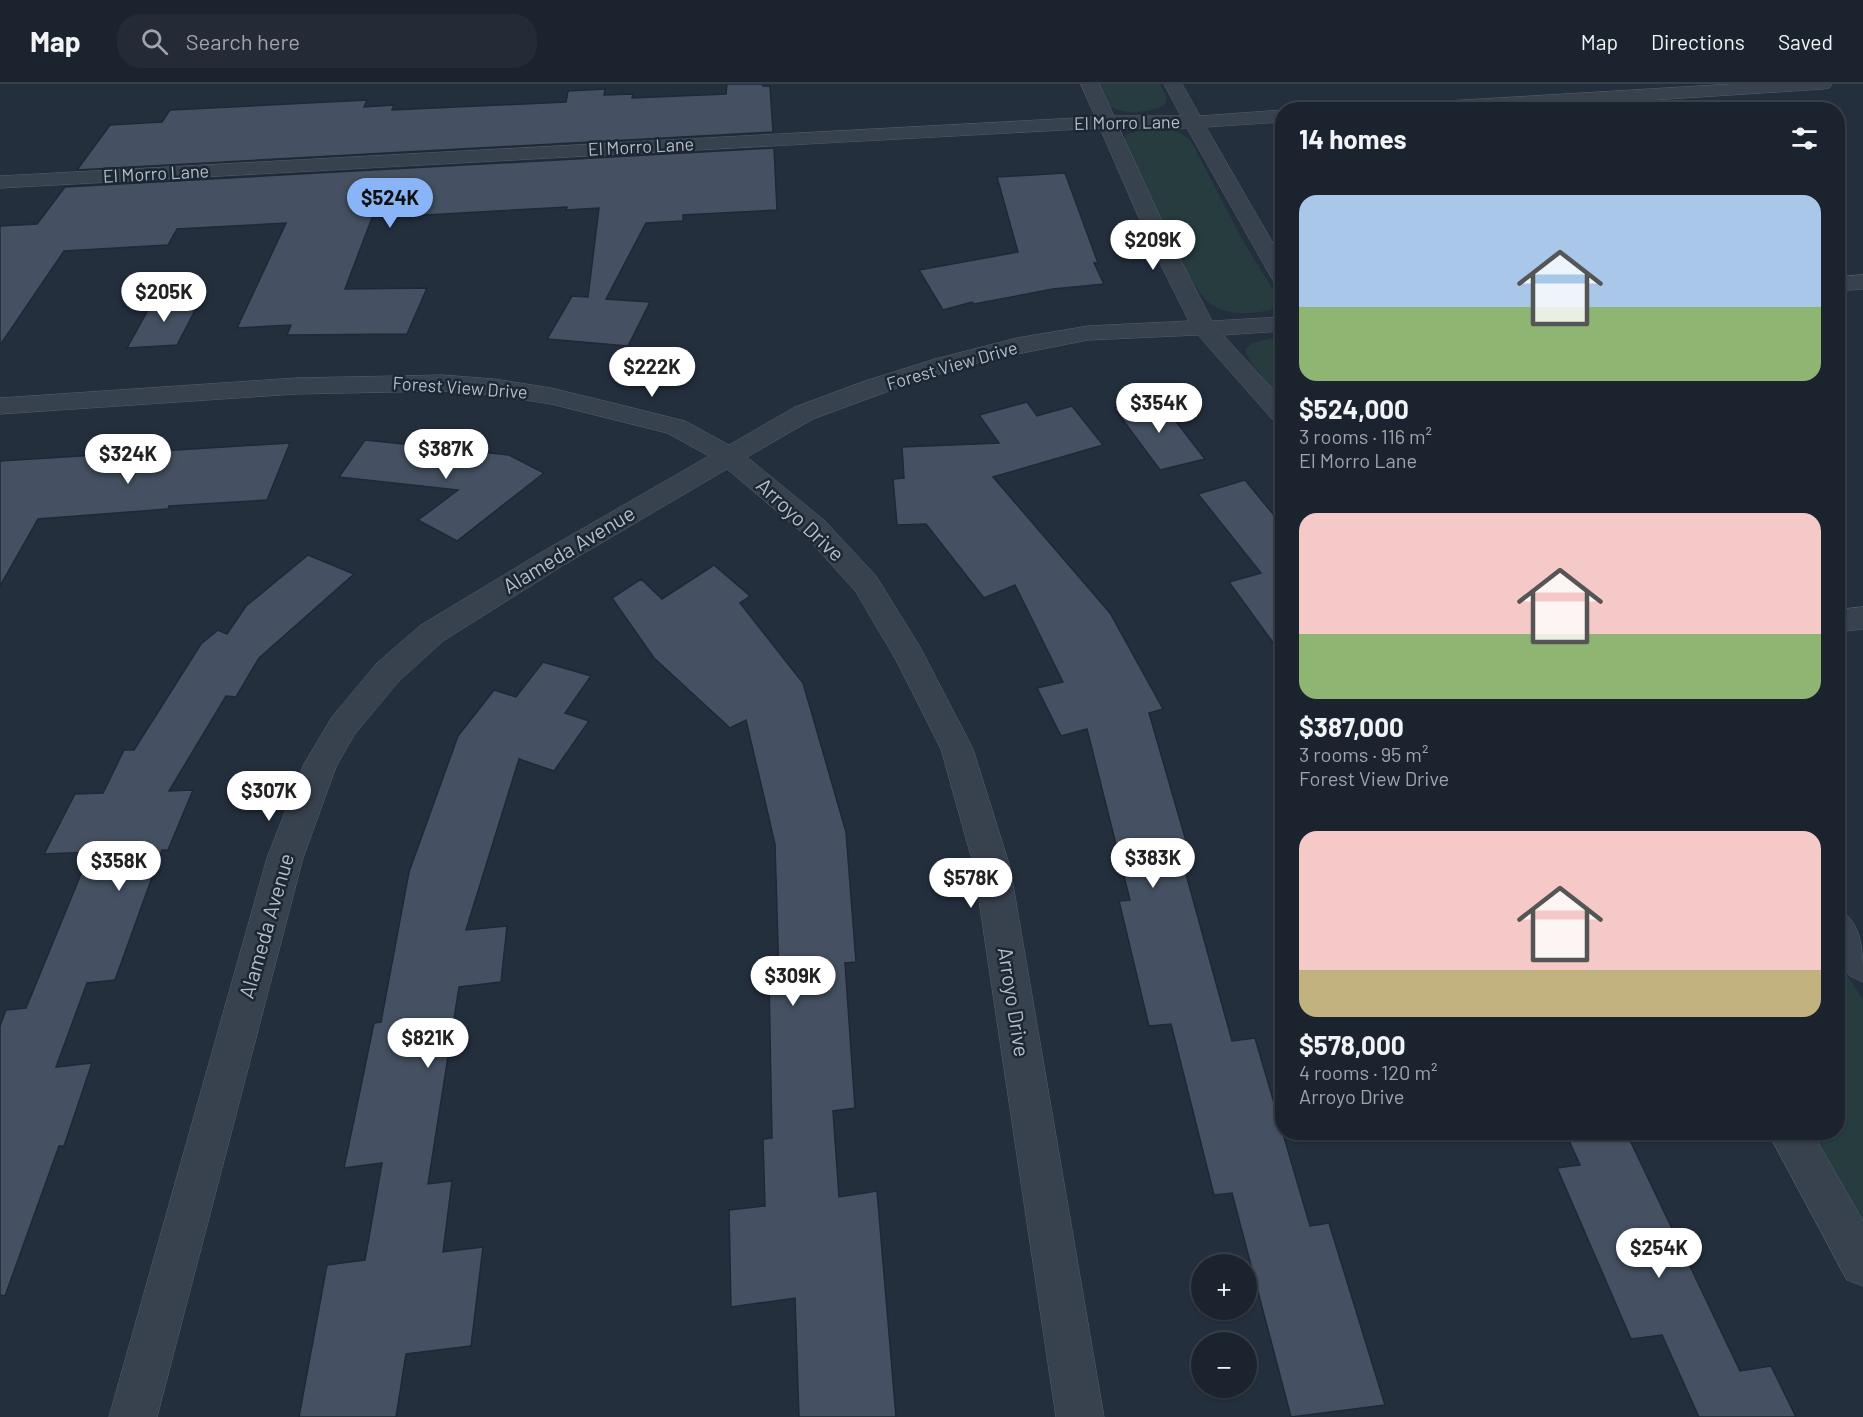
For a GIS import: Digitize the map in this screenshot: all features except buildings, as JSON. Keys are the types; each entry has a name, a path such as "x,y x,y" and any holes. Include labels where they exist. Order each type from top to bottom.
{"street":[{"path":"1090,84 1160,241 1204,328 1275,406"},
{"path":"1173,84 1275,265"},
{"path":"1529,102 1823,84"},
{"name":"El Morro Lane","path":"0,182 1107,122 1194,122 1275,116"},
{"path":"1845,283 1863,282"},
{"name":"Forest View Drive","path":"0,406 296,386 442,383 494,387 551,396 621,413 676,427 729,456 803,414 880,386 993,352 1088,333 1165,328 1241,329 1275,325"},
{"name":"Alameda Avenue","path":"133,1417 285,858 321,764 343,726 388,672 432,633 552,559 729,456"},
{"name":"Arroyo Drive","path":"729,456 815,528 866,584 909,655 957,749 992,867 1080,1417"},
{"path":"1845,620 1863,618"},
{"path":"1845,937 1863,964"},
{"path":"1793,1140 1863,1264"}],"green space":[{"path":"1098,84 1160,84 1167,98 1165,105 1159,108 1143,112 1126,112 1111,107 1106,102"},
{"path":"1153,128 1164,129 1182,134 1191,141 1243,241 1274,291 1275,305 1271,310 1241,313 1226,311 1212,305 1202,295 1165,229 1124,140 1127,134"},
{"path":"1275,338 1275,391 1251,363 1245,349 1252,343"},
{"path":"1845,972 1863,1000 1863,1223 1814,1140 1845,1140"}]}
